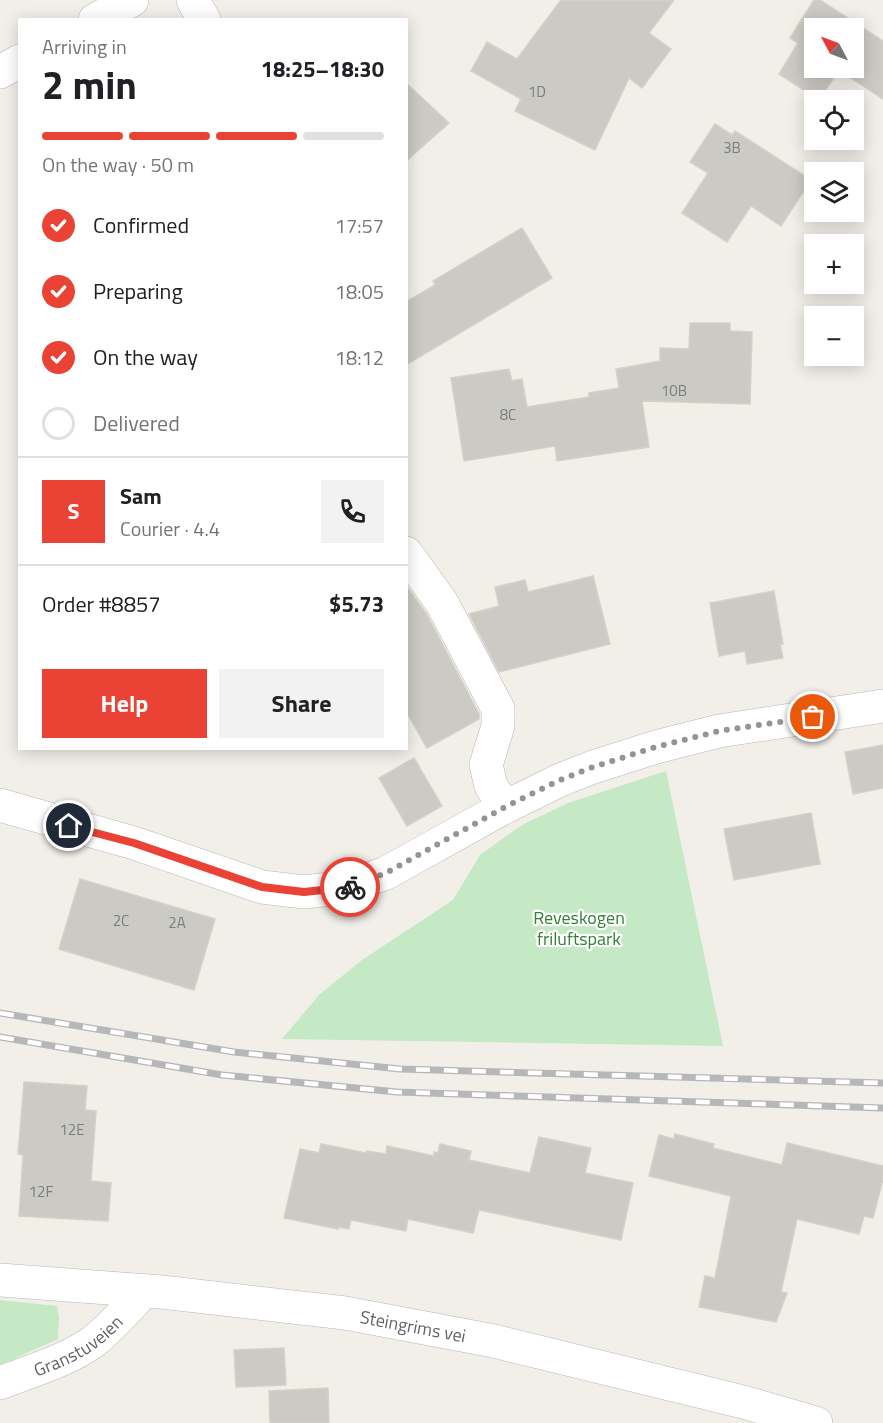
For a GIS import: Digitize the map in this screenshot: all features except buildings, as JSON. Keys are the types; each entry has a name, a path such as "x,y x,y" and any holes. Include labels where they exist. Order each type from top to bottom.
{"street":[{"path":"101,18 132,0"},
{"path":"192,0 203,18"},
{"path":"0,72 18,62"},
{"path":"408,556 442,603 498,709 498,726 486,765 491,786 505,807"},
{"path":"0,805 134,843 262,887 304,892 348,887 386,873 505,807 560,780 656,747 719,731 883,706"},
{"name":"Steingrims vei","path":"0,1280 144,1291 345,1313 494,1341 743,1402 816,1423"},
{"name":"Granstuveien","path":"0,1383 64,1357 92,1342 144,1291"}],"green space":[{"name":"Reveskogen friluftspark","path":"666,771 723,1046 282,1039 319,995 362,960 453,900 480,855 522,825 568,803"},
{"path":"0,1300 57,1306 58,1339 0,1365"}],"railway":[{"path":"0,1013 234,1052 400,1069 883,1083"},
{"path":"0,1037 222,1075 397,1092 883,1108"}],"way so far":[{"path":"350,887 386,873 505,807 560,780 593,767 656,747 719,731 813,717"}],"route":[{"path":"69,826 134,843 262,887 304,892 350,887"}]}
